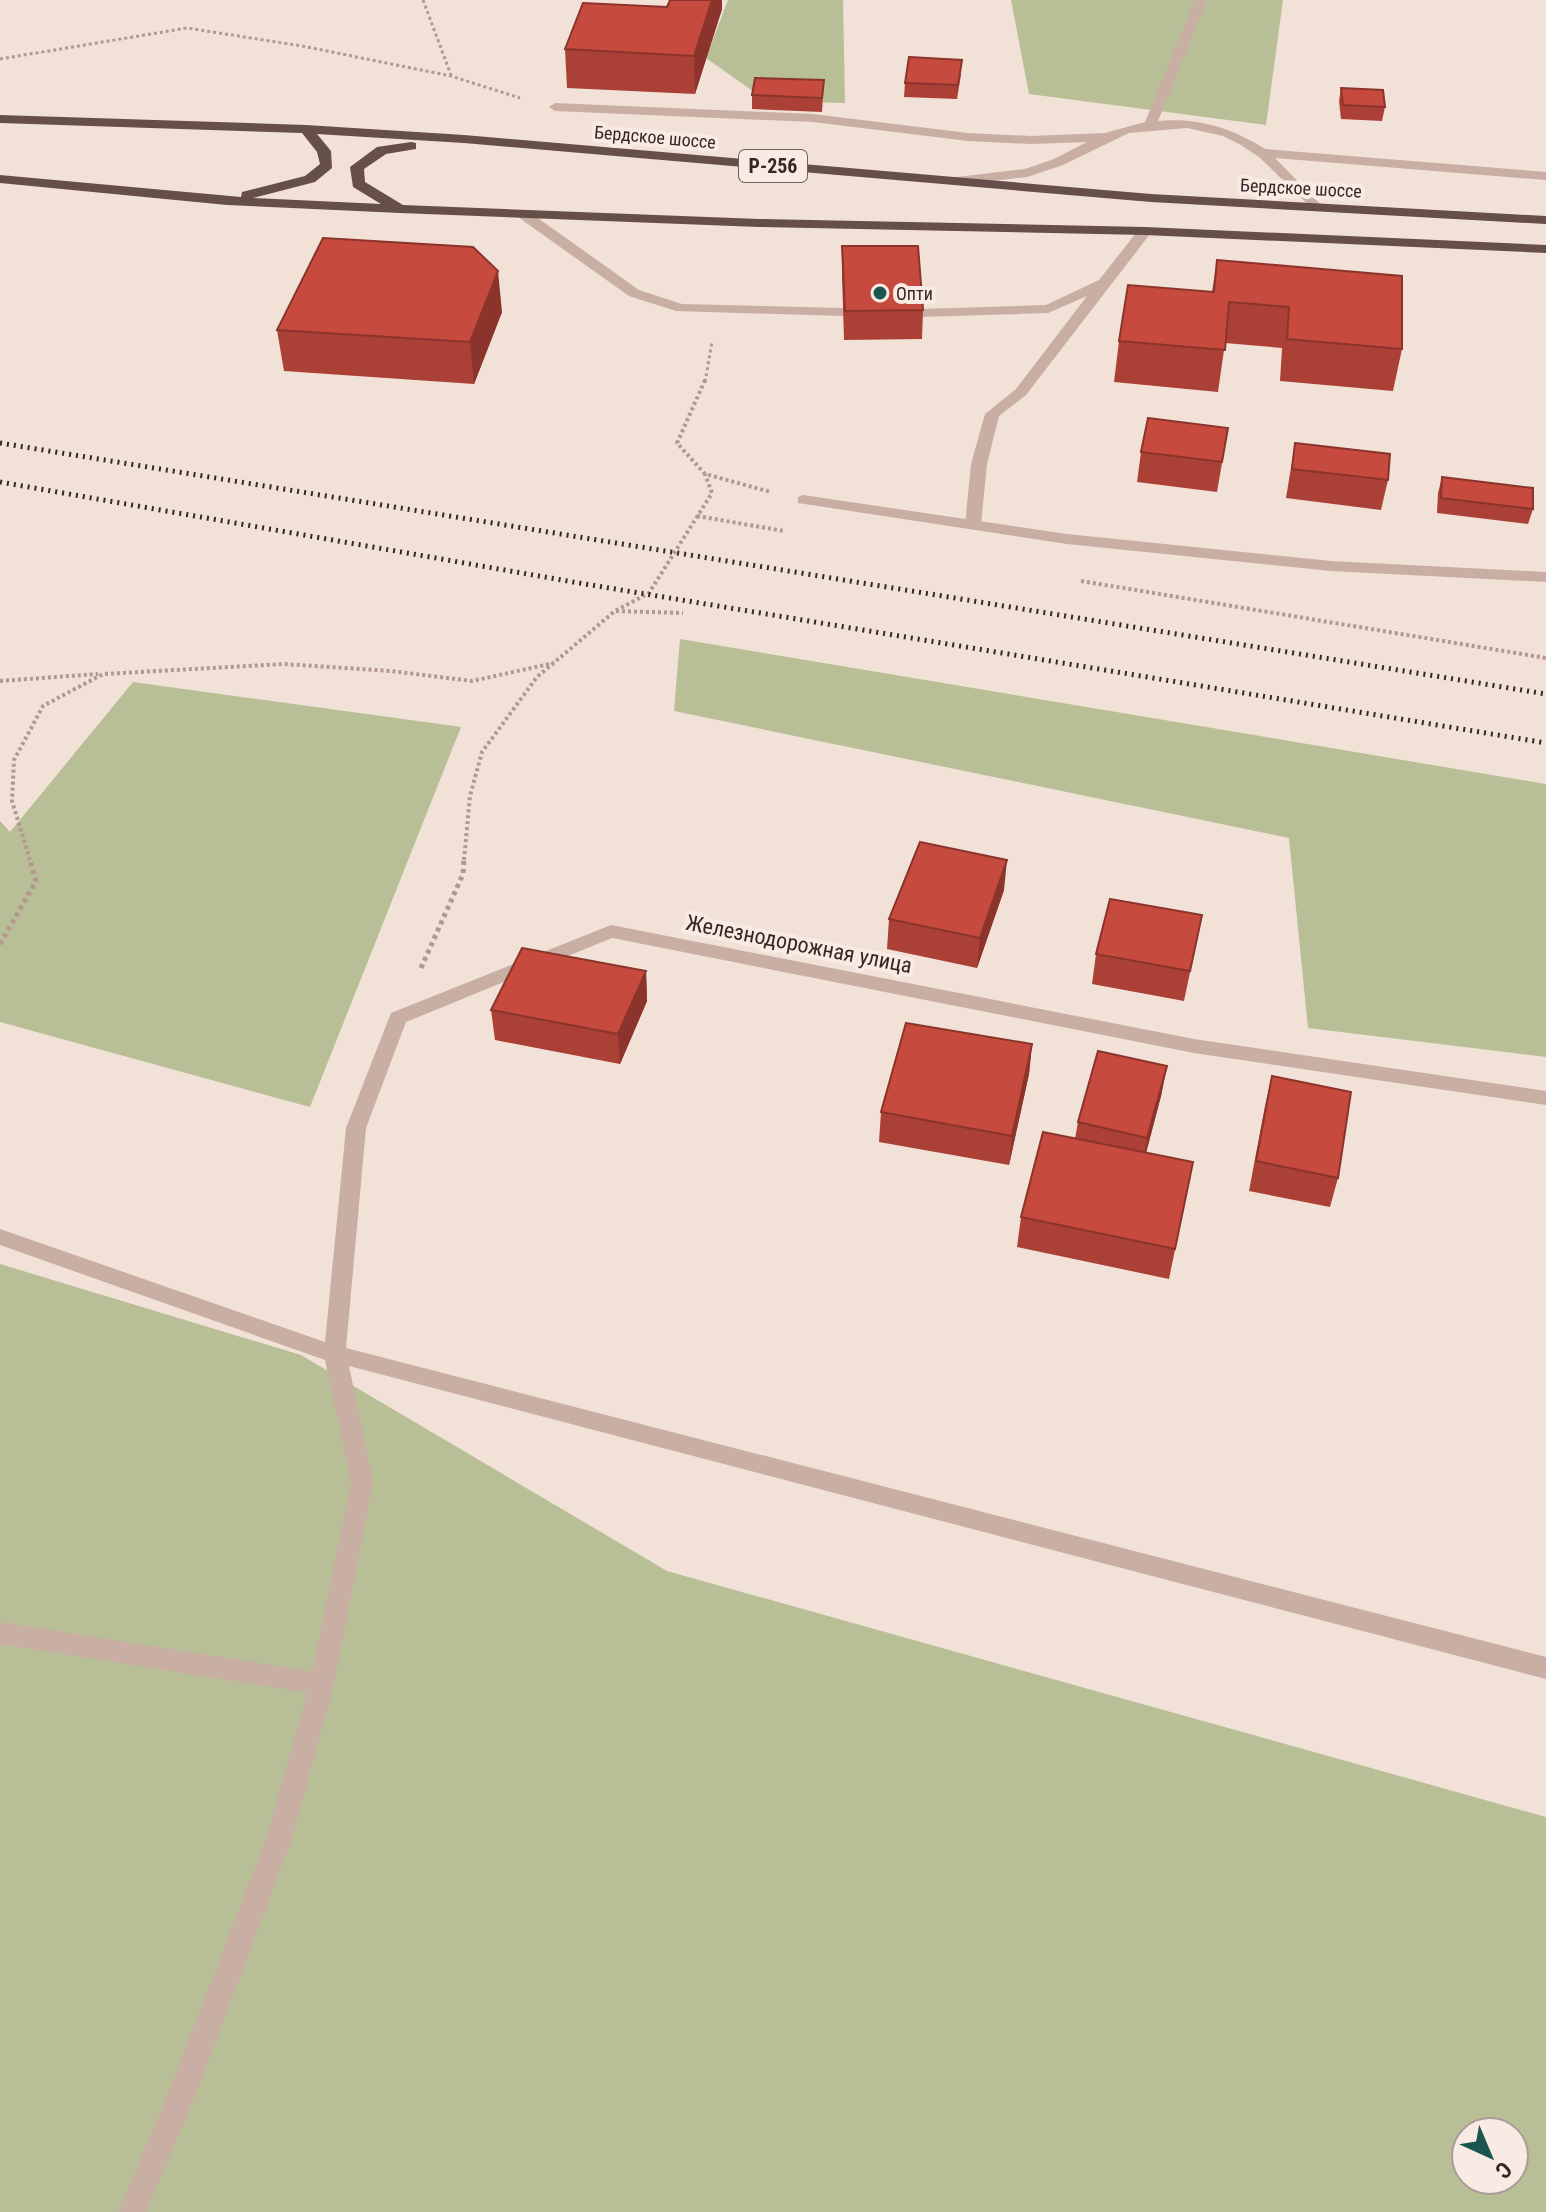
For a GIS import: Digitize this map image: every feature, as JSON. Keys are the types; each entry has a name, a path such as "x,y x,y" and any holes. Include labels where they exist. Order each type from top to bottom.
{"highway":[{"name":"Бердское шоссе","path":"0,119 306,129 464,139 946,182 1546,220"},
{"path":"227,201 310,179 327,165 324,151 306,129"},
{"path":"400,209 358,184 357,167 382,150 464,139"},
{"path":"0,179 227,201 400,209 884,227 1145,231 1546,249"}],"street":[{"path":"1150,124 1201,0"},
{"path":"555,107 813,118 968,137 1031,140 1106,137"},
{"path":"946,182 1011,177 1051,165 1106,137 1150,124 1185,122 1231,135 1262,153 1315,207"},
{"path":"1262,153 1546,176"},
{"path":"523,214 634,293 681,308 843,312"},
{"path":"973,525 979,464 992,414 1021,392 1145,231"},
{"path":"920,313 1048,309 1104,283"},
{"path":"803,500 1067,539 1331,566 1546,577"},
{"name":"Железнодорожная улица","path":"398,1018 611,931 1194,1046 1546,1098"},
{"path":"132,2212 182,2094 279,1839 322,1684 362,1482 335,1354 356,1128 398,1018"},
{"path":"0,1237 335,1354 1546,1668"},
{"path":"0,1633 322,1684"}],"path":[{"path":"423,0 451,76"},
{"path":"0,59 187,28 302,46 451,76 488,90 555,107"},
{"path":"398,1018 463,874 470,796 482,752 537,677 615,611 649,593 712,493 705,474 677,443 697,402 712,360 712,325 681,308"},
{"path":"705,474 803,500"},
{"path":"697,516 792,532"},
{"path":"1075,579 1546,658"},
{"path":"615,611 683,613"},
{"path":"0,681 284,664 472,681 554,663"},
{"path":"0,944 36,881 12,801 14,760 43,706 103,674"}],"green space":[{"path":"728,0 843,0 845,103 767,101 706,58"},
{"path":"1011,0 1283,0 1266,125 1029,94"},
{"path":"680,639 1546,784 1546,1057 1308,1028 1289,838 674,711"},
{"path":"133,682 461,727 310,1107 0,1022 0,821 10,832"},
{"path":"0,1264 301,1355 667,1571 1546,1817 1546,2212 0,2212"}],"building":[{"path":"670,0 712,0 694,56 565,49 583,3 667,7"},
{"path":"909,57 962,60 958,85 905,83"},
{"path":"755,78 824,80 822,98 752,95"},
{"path":"1341,88 1383,90 1385,107 1343,105"},
{"path":"323,238 473,247 498,271 470,342 277,330"},
{"path":"842,246 918,246 923,310 845,311"},
{"path":"1217,260 1402,276 1402,349 1287,339 1289,307 1229,302 1225,350 1119,341 1128,285 1214,292"},
{"path":"1148,418 1228,428 1222,462 1141,452"},
{"path":"1295,443 1390,454 1388,480 1292,469"},
{"path":"1442,477 1533,488 1533,509 1441,498"},
{"path":"920,842 1007,860 980,938 889,919"},
{"path":"1110,899 1202,915 1190,971 1096,954"},
{"path":"522,948 646,971 618,1034 491,1010"},
{"path":"906,1023 1032,1044 1012,1136 881,1112"},
{"path":"1098,1051 1167,1066 1147,1138 1078,1122"},
{"path":"1272,1076 1351,1092 1338,1178 1256,1161"},
{"path":"1043,1132 1193,1162 1175,1249 1021,1217"}],"railway":[{"path":"0,443 1546,694"},
{"path":"0,482 579,583 1546,743"}],"place":[{"name":"Опти","path":"880,293"}]}
